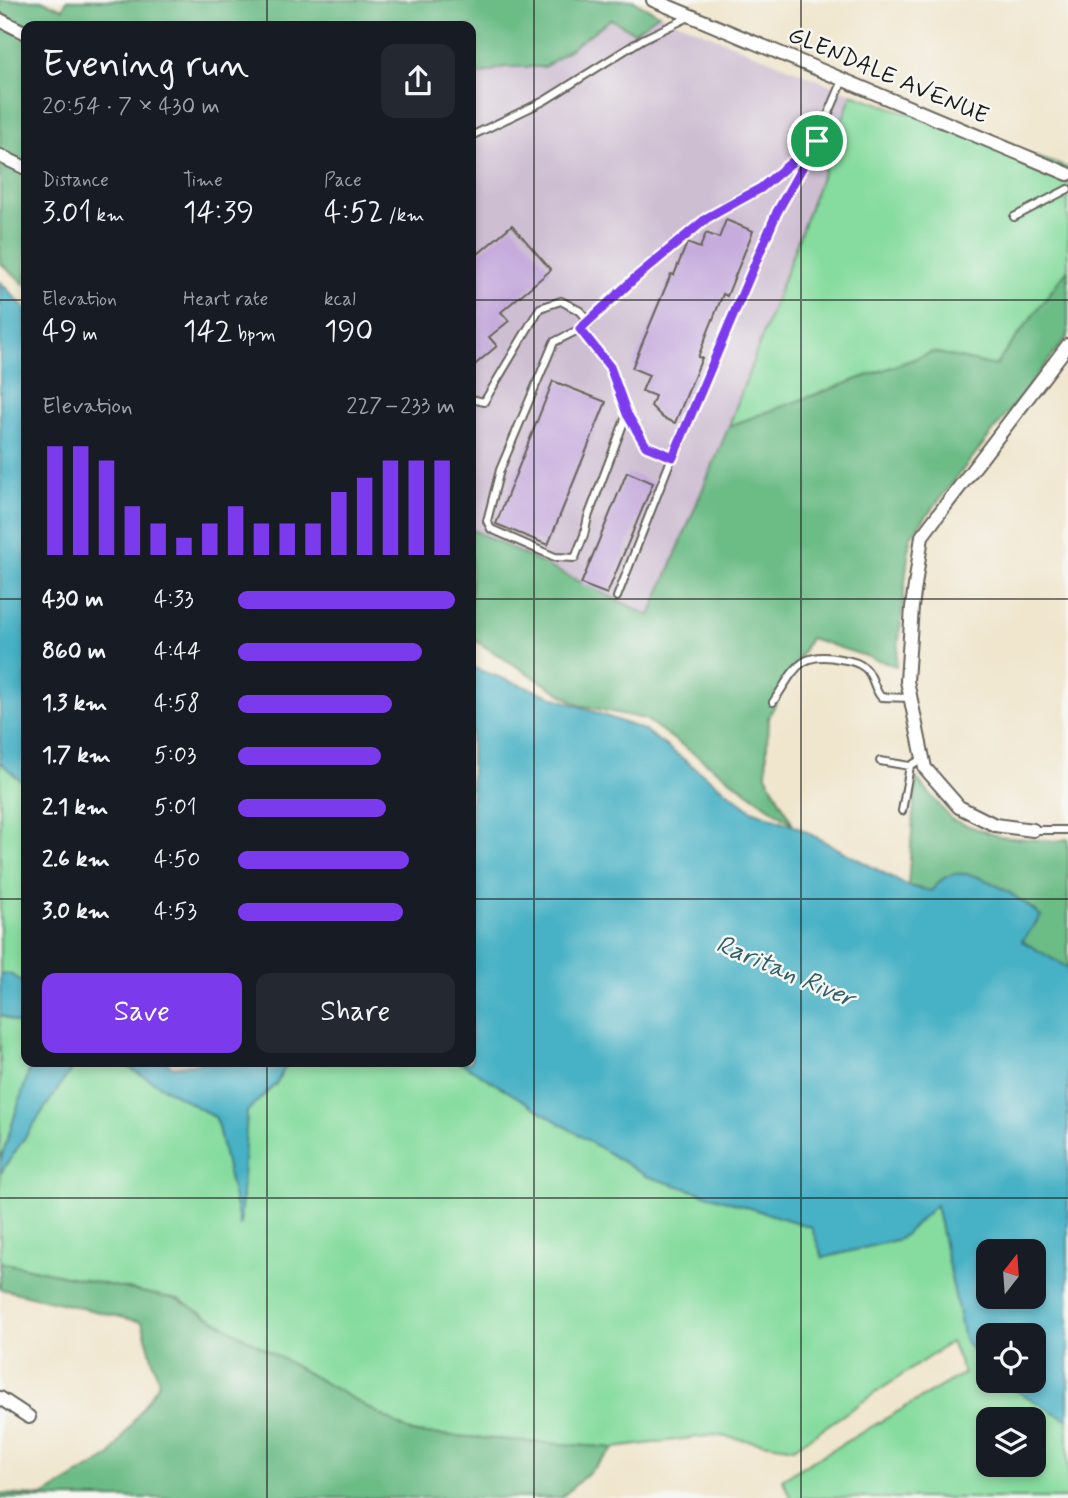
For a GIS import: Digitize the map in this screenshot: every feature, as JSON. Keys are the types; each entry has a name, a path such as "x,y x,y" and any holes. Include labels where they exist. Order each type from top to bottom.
{"street":[{"name":"GLENDALE AVENUE","path":"653,0 1068,174"},
{"path":"0,20 21,30"},
{"path":"0,156 21,166"},
{"path":"1033,830 996,825 959,807 925,768 907,681 912,607 922,536 1068,345"},
{"path":"0,1398 29,1417"}],"lane":[{"path":"476,134 544,101 643,39 691,16"},
{"path":"617,597 777,212 817,141 843,80"},
{"path":"627,414 575,558 555,556 491,529 487,521 500,470 554,342 580,329 634,279 707,218 761,188 817,141"},
{"path":"1014,217 1068,189"},
{"path":"476,400 484,402 540,308 561,301 580,311 589,321"},
{"path":"580,329 610,367 627,414 646,446 673,457"},
{"path":"773,702 806,659 820,654 858,663 864,667 871,674 876,692 881,697 911,698"},
{"path":"880,761 910,766 923,758"},
{"path":"902,811 910,766"},
{"path":"1033,830 1068,830"}],"shaded area":[{"path":"659,14 852,94 729,426 650,616 476,531 476,76 505,67 545,67 611,18 634,32"}],"green space":[{"path":"0,0 41,0 63,9 67,0 632,0 659,14 634,32 611,19 545,67 505,67 476,76 476,21 21,21 21,281 0,263"},
{"path":"852,94 1068,168 1068,269 995,366 933,352 729,426"},
{"path":"1068,269 1068,336 910,537 896,666 810,638 768,718 766,775 793,824 645,719 579,705 476,641 476,531 650,616 729,426 933,352 995,366"},
{"path":"0,762 21,781 21,981 10,974 0,974"},
{"path":"916,778 952,820 1000,837 1057,841 1068,839 1068,968 1022,941 1041,916 994,884 966,874 954,874 942,880 931,891 908,886"},
{"path":"0,1015 21,1025 21,1067 30,1067 0,1162"},
{"path":"73,1067 128,1067 216,1118 240,1223 247,1111 276,1084 285,1067 473,1067 936,1204 964,1339 976,1354 976,1393 1020,1393 1045,1407 976,1407 976,1477 1046,1477 1046,1408 1068,1420 1068,1498 791,1498 782,1479 964,1373 951,1342 794,1448 714,1435 615,1448 413,1433 179,1300 0,1262 0,1174"},
{"path":"0,1262 179,1300 413,1433 615,1448 561,1498 0,1498 0,1494 43,1496 110,1456 159,1383 142,1322 0,1289"}],"water":[{"path":"0,282 21,304 21,781 0,762"},
{"name":"Raritan River","path":"476,669 644,730 752,810 797,827 908,886 931,891 943,879 954,874 966,874 994,884 1041,916 1022,941 1068,968 1068,1420 1020,1393 1046,1393 1046,1323 976,1323 976,1354 964,1339 936,1205 900,1239 823,1258 811,1227 646,1176 468,1067 476,1067"},
{"path":"0,974 10,974 21,981 21,1025 0,1015"},
{"path":"30,1067 73,1067 0,1174 0,1162"},
{"path":"128,1067 285,1067 276,1084 247,1111 240,1226 216,1118"}],"building":[{"path":"726,220 753,231 727,296 723,294 698,357 702,358 675,423 663,418 651,406 655,396 642,391 649,375 632,368 671,274 674,275 687,243 700,248 706,233 719,238"},
{"path":"512,225 551,270 501,312 509,321 489,337 497,346 476,364 476,256"},
{"path":"553,381 606,402 548,545 496,524"},
{"path":"627,472 653,483 607,594 581,584"}],"route":[{"path":"817,141 777,212 673,457 646,446 627,414 610,367 580,329 634,279 707,218 761,188 817,141"}]}
